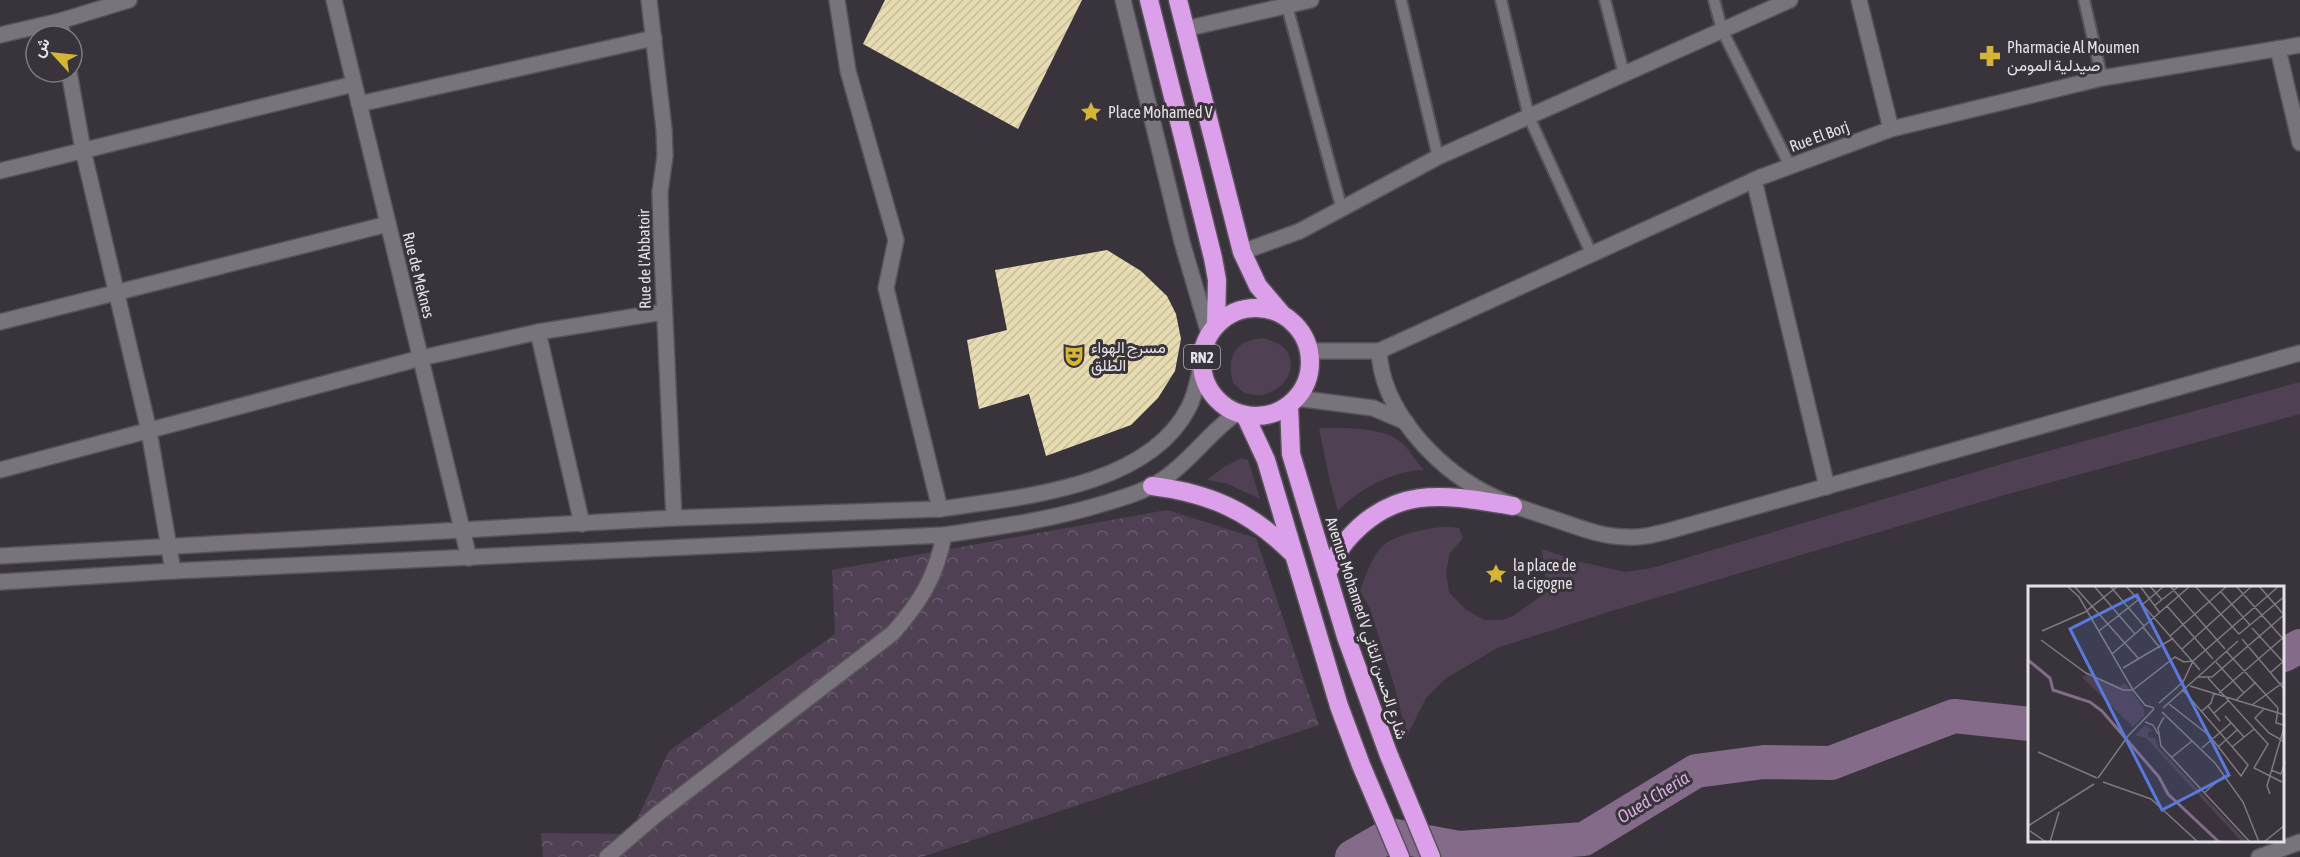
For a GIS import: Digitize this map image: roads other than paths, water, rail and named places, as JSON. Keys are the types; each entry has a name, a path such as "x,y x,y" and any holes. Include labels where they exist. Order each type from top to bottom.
{"highway":[{"name":"RN2","path":"1149,0 1213,258 1218,302 1213,329 1203,348 1202,363 1208,388 1225,407 1241,414 1266,460 1339,706 1400,857"},
{"name":"RN2","path":"1178,0 1242,252 1258,286 1282,315"},
{"name":"RN2","path":"1213,329 1234,313 1255,307 1269,309 1295,324 1304,336 1309,351"},
{"path":"1241,414 1268,415 1292,402 1306,382 1310,367 1309,351"},
{"name":"Avenue Mohamed V شارع الحسن الثاني","path":"1292,402 1291,454 1327,573 1366,697 1431,857"},
{"path":"1152,486 1197,494 1229,506 1259,523 1293,554"},
{"path":"1327,573 1345,542 1353,534 1370,518 1400,502 1434,495 1514,506"}],"street":[{"path":"71,24 129,0"},
{"name":"Rue de Meknes","path":"334,0 469,558"},
{"name":"Rue de l'Abbatoir","path":"649,0 664,129 665,156 660,192 663,312 674,518"},
{"path":"837,0 848,71 896,240 886,288 940,509"},
{"path":"1123,0 1182,242 1213,329"},
{"path":"1185,29 1311,0"},
{"path":"1242,252 1300,231 1438,157 1790,0"},
{"path":"1859,0 1891,129"},
{"path":"0,35 24,32"},
{"path":"359,104 654,38"},
{"name":"Rue El Borj","path":"1379,351 1754,180 1891,129 2102,78 2300,45"},
{"path":"2278,49 2300,143"},
{"path":"71,84 83,150 149,430 173,572"},
{"path":"0,171 354,84"},
{"path":"1754,180 1827,487"},
{"path":"0,322 388,224"},
{"path":"0,470 421,358 538,332 663,312"},
{"path":"538,332 582,524"},
{"path":"1309,351 1379,351 1380,370 1387,391 1407,423 1429,449 1454,472 1483,491 1514,506 1606,536 1628,537 1661,533 2300,353"},
{"path":"0,556 674,518 940,509 1058,488 1096,478 1133,464 1150,452 1178,424 1192,398 1202,363"},
{"path":"1292,402 1360,405 1384,412 1407,423"},
{"path":"0,582 944,535 1064,515 1120,499 1152,486 1174,471 1213,431 1241,414"},
{"path":"607,857 656,815 892,633 919,602 928,586 935,570 944,535"},
{"path":"39,553 44,580"},
{"path":"2259,857 2300,842"}],"lane":[{"path":"1401,0 1438,157"},
{"path":"1501,0 1529,117 1592,255"},
{"path":"1605,0 1624,74"},
{"path":"1714,0 1722,30 1790,166"},
{"path":"2084,0 2102,78"},
{"path":"1287,6 1342,210"}],"waterway":[{"name":"Oued Cheria","path":"2285,654 2300,646"},
{"name":"Oued Cheria","path":"1352,857 1390,835 1459,848 1584,839 1696,771 1764,762 1831,763 1954,716 2028,724"}],"place":[{"name":"Pharmacie Al Moumen صيدلية المومن","path":"1990,56"},
{"name":"Place Mohamed V","path":"1091,112"},
{"name":"مسرح الهواء الطلق","path":"1074,356"},
{"name":"la place de la cigogne","path":"1496,574"}]}
